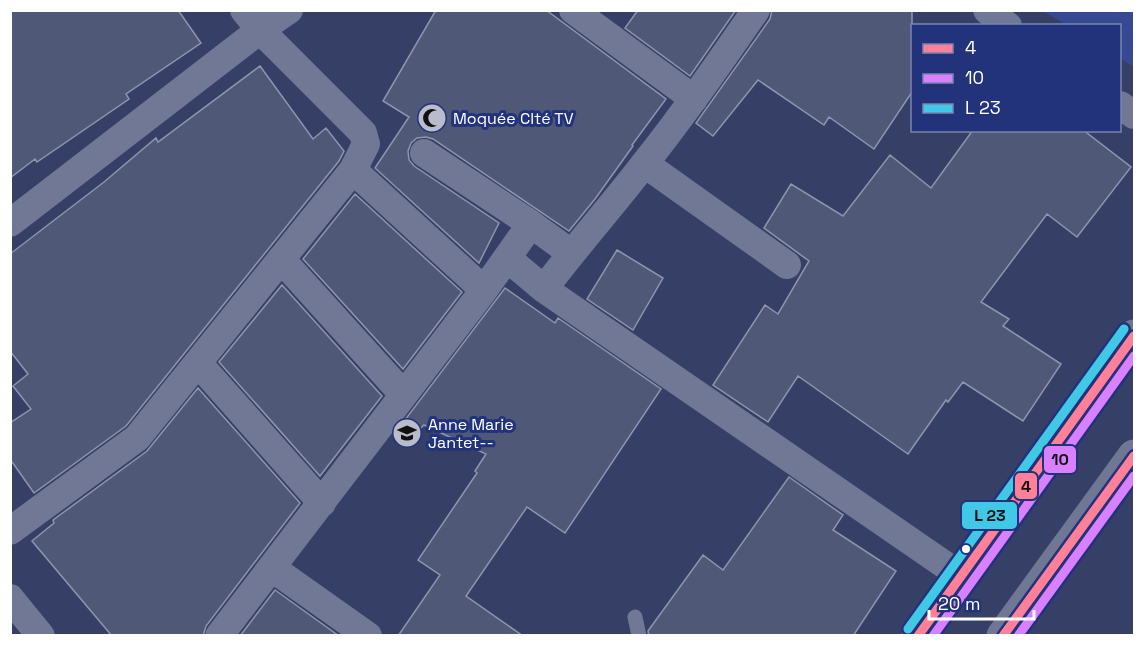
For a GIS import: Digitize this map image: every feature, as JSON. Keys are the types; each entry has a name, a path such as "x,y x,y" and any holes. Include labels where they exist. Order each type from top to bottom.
{"main road":[{"path":"918,636 1134,336"},
{"path":"1004,636 1134,456"}],"street":[{"path":"10,223 252,20 289,10"},
{"path":"573,10 694,99"},
{"path":"544,289 645,164 756,10"},
{"path":"987,10 1005,24"},
{"path":"10,531 137,438 353,170 366,144 363,133 252,20"},
{"path":"1121,106 1134,115"},
{"path":"424,153 571,253"},
{"path":"645,164 787,265"},
{"path":"353,170 484,290"},
{"path":"219,636 484,290 531,224"},
{"path":"507,258 544,289 961,576"},
{"path":"281,260 404,394"},
{"path":"198,363 322,503"},
{"path":"272,568 368,636"},
{"path":"10,598 41,636"}],"lane":[{"path":"635,617 639,636"}],"shaded area":[{"path":"1043,11 1134,11 1134,67 1121,59 1121,24 1065,24"}],"building":[{"path":"10,10 178,10 201,43 126,94 129,99 37,162 35,159 10,178"},
{"path":"436,10 546,10 666,99 595,199 569,231 433,139 417,138 411,143 408,151 409,160 414,166 499,223 479,263 375,168 409,117 383,101"},
{"path":"638,10 736,10 690,76 625,28"},
{"path":"772,10 912,10 911,94 874,149 829,117 824,125 758,80 713,136 696,123 770,19"},
{"path":"260,66 313,139 326,128 344,151 339,161 126,426 34,493 10,459 10,423 31,409 13,386 28,374 10,351 10,254 104,182 156,138 158,142"},
{"path":"972,132 1086,132 1131,167 1077,237 1047,214 981,302 1009,319 1003,326 1061,364 1023,421 963,382 948,402 946,400 908,454 798,376 768,422 713,385 765,305 778,314 809,261 764,228 791,184 843,216 890,155 931,188"},
{"path":"355,194 462,292 403,369 303,259"},
{"path":"617,250 663,278 633,330 587,299"},
{"path":"282,285 382,396 320,476 219,362"},
{"path":"505,288 555,323 558,318 661,389 565,533 527,507 466,596 523,636 398,636 440,575 418,560 477,473 475,471 486,454 424,425 410,438 398,429"},
{"path":"198,388 300,503 206,626 203,636 112,636 32,541 54,523 53,520 147,451"},
{"path":"789,477 843,515 833,530 896,571 853,636 649,636 648,631 703,555 723,570"},
{"path":"275,590 339,636 240,636"}],"transit line":[{"path":"908,629 1124,329"},
{"name":"4","path":"918,636 1134,336"},
{"name":"10","path":"933,636 1134,356"},
{"name":"4","path":"1003,636 1134,456"},
{"name":"10","path":"1018,636 1134,476"}],"place":[{"name":"Moquée CIté TV","path":"432,118"},
{"name":"Anne Marie Jantet--","path":"407,433"}]}
